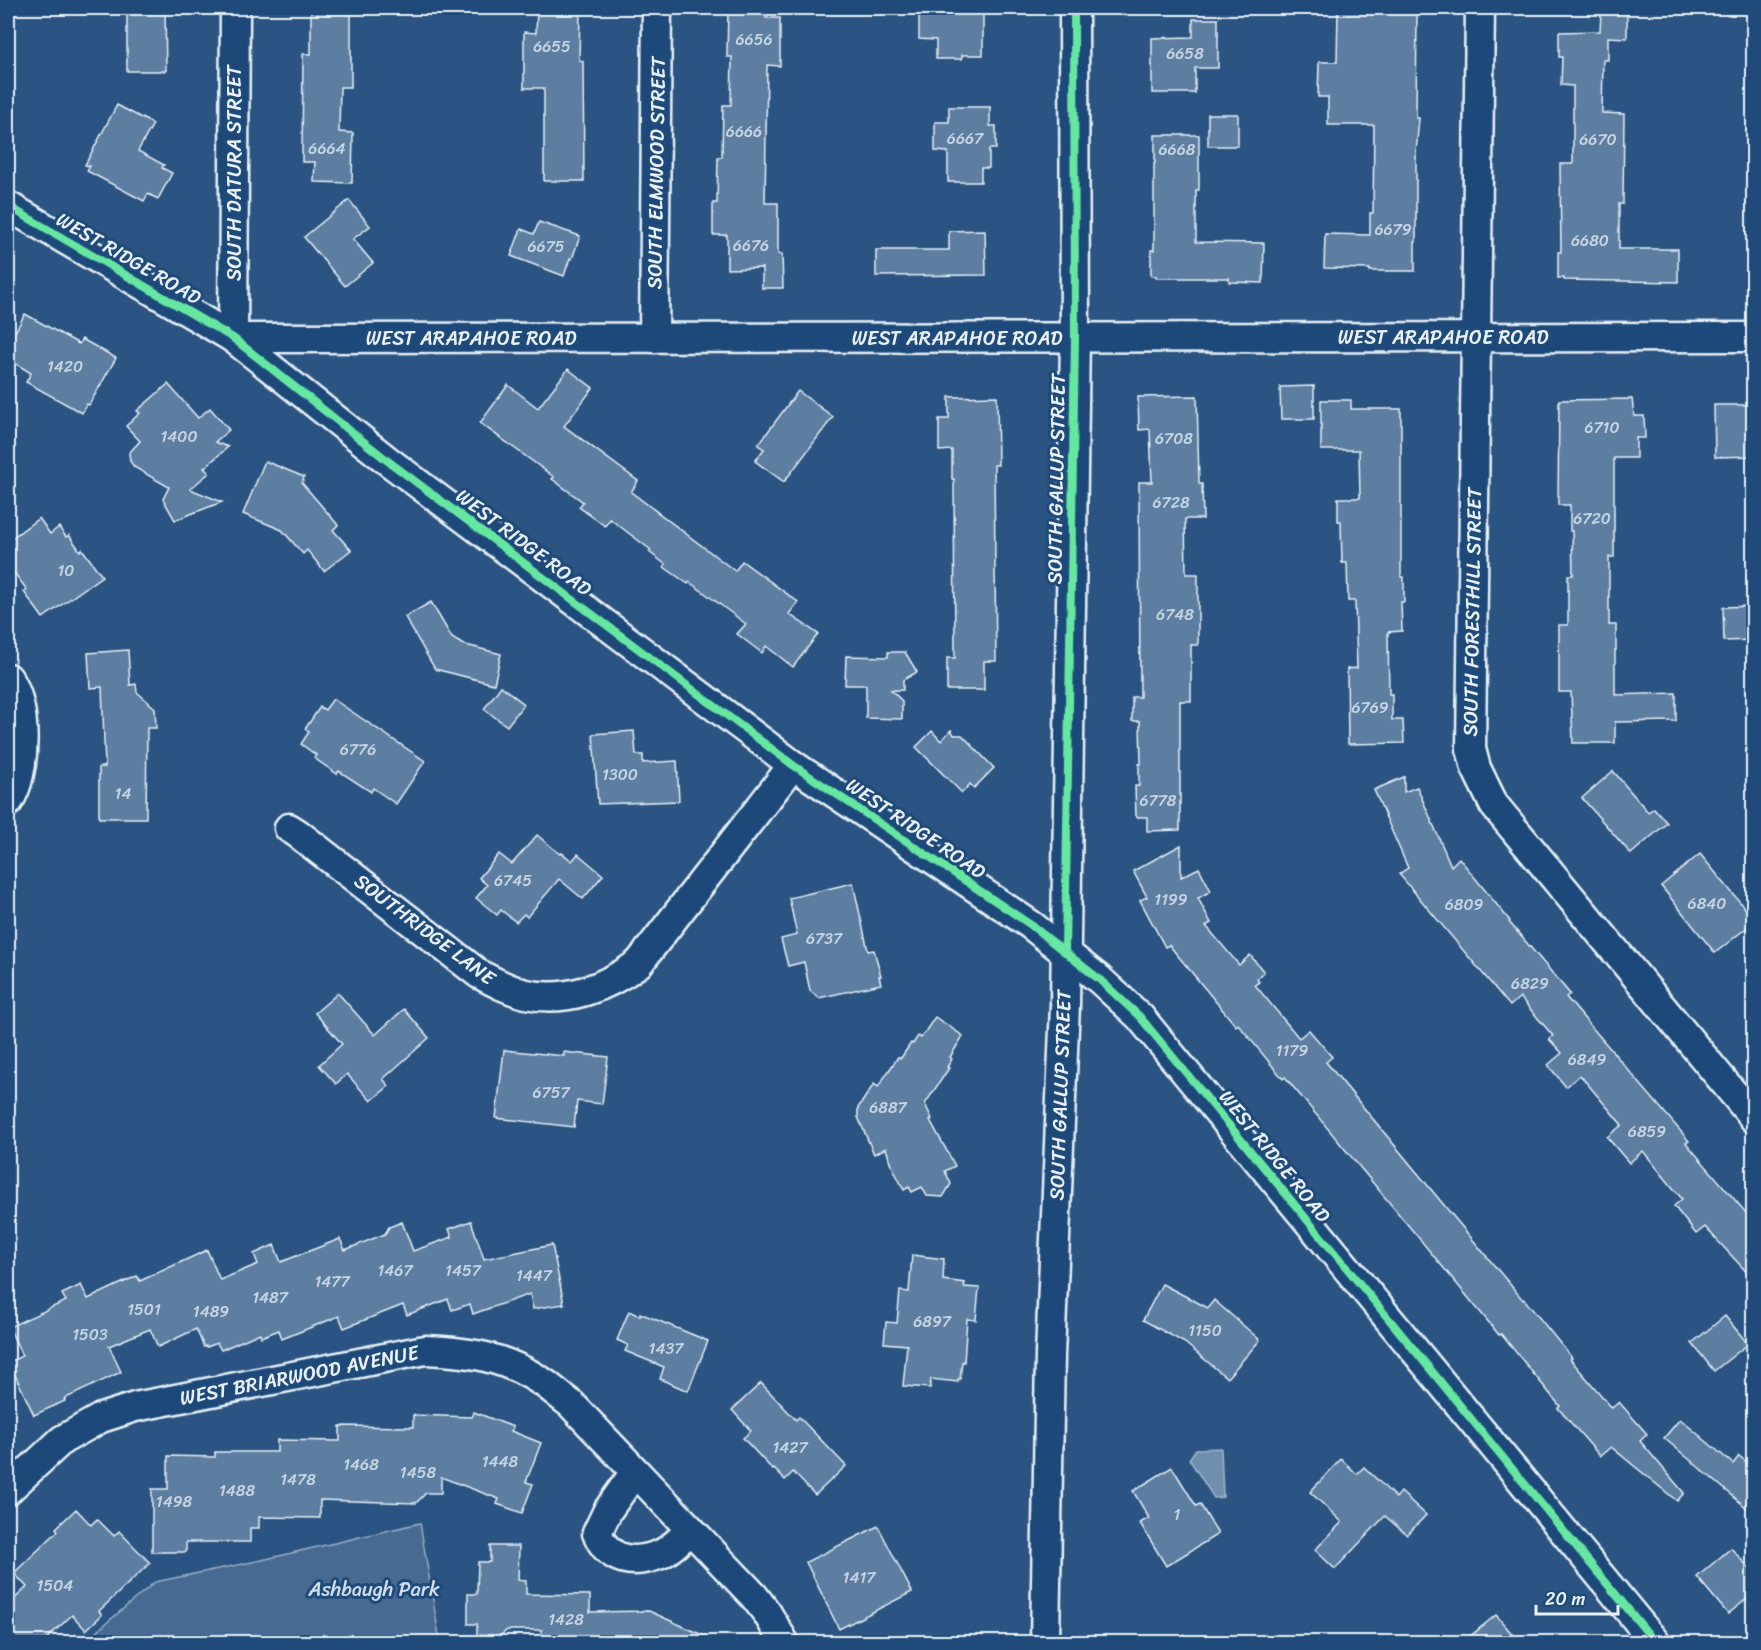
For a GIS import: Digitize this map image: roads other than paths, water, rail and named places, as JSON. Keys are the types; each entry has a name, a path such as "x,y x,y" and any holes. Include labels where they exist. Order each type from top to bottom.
{"street":[{"name":"SOUTH DATURA STREET","path":"233,338 236,8"},
{"name":"SOUTH ELMWOOD STREET","path":"654,338 657,8"},
{"name":"SOUTH GALLUP STREET","path":"1045,1642 1050,1355 1065,1005 1075,338 1074,8"},
{"name":"SOUTH FORESTHILL STREET","path":"1480,8 1471,749 1476,768 1494,805 1754,1118"},
{"name":"WEST RIDGE ROAD","path":"8,206 233,338 388,460 793,765 1031,925 1100,980 1140,1017 1655,1642"},
{"name":"WEST ARAPAHOE ROAD","path":"233,338 1754,337"},
{"path":"8,678 14,685 23,728 23,748 12,796 8,802"},
{"name":"SOUTHRIDGE LANE","path":"289,828 479,974 503,986 527,994 552,996 585,991 607,984 639,963 793,765"},
{"name":"WEST BRIARWOOD AVENUE","path":"8,1490 62,1440 101,1418 135,1407 425,1350 461,1352 494,1358 543,1382 571,1404 753,1596 767,1613 784,1642"},
{"path":"635,1472 608,1510 597,1533 602,1545 618,1558 636,1561 663,1553 691,1530"}],"park label":[{"name":"Ashbaugh Park","path":"374,1589"}]}
